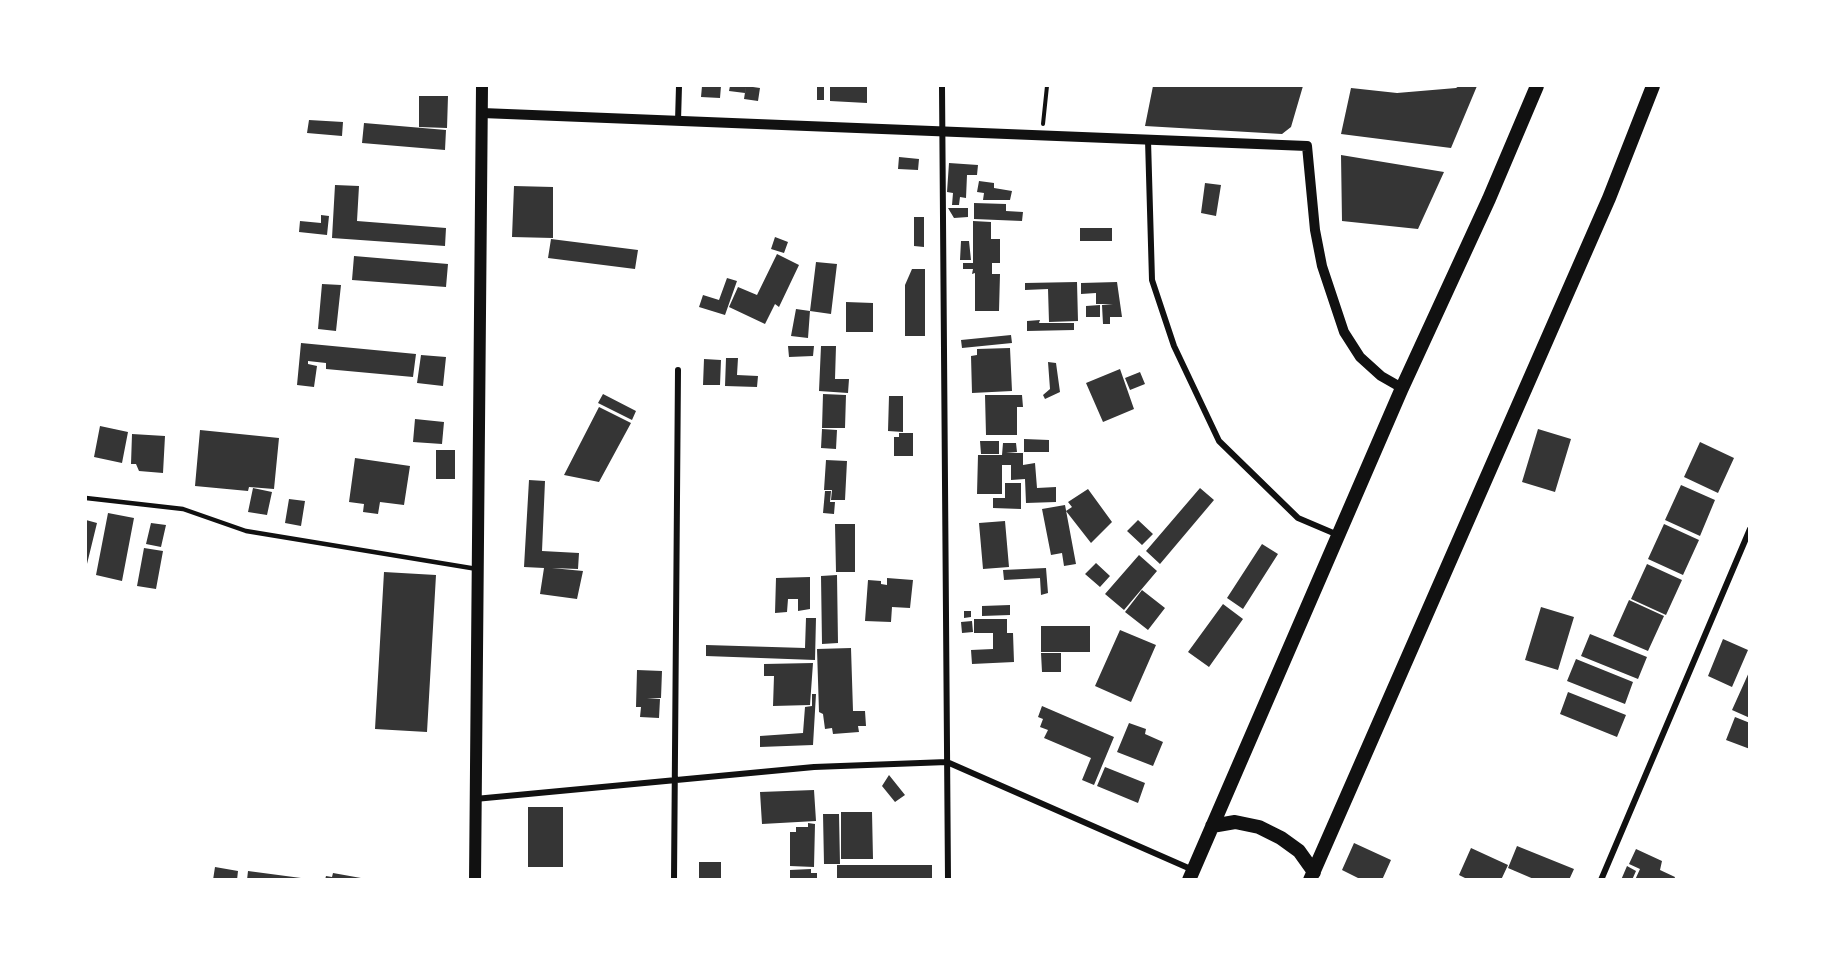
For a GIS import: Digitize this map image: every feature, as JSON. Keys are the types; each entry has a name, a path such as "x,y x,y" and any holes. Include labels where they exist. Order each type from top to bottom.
{"highway":[{"path":"1192,875 1402,388 1461,263 1537,86"},
{"path":"1312,876 1609,198 1653,86"},
{"path":"1212,826 1235,822 1259,826 1299,851 1312,876"}],"main road":[{"path":"476,879 482,86"}],"street":[{"path":"678,121 679,86"},
{"path":"942,86 948,879"},
{"path":"482,113 1307,146 1320,257 1344,332 1360,357 1381,376 1402,388"},
{"path":"1148,140 1152,280 1174,346 1219,441 1298,518 1339,536"},
{"path":"674,879 678,370"},
{"path":"1601,879 1749,529"},
{"path":"475,799 814,767 947,762 1192,875"}],"lane":[{"path":"86,498 183,509 246,531 477,569"}],"path":[{"path":"1042,136 1047,86"}],"building":[{"path":"702,86 721,86 720,98 701,97"},
{"path":"730,86 746,86 745,93 729,91"},
{"path":"746,86 760,88 758,101 744,99"},
{"path":"817,86 824,86 824,100 817,100"},
{"path":"830,86 867,86 867,103 830,101"},
{"path":"1153,86 1303,86 1291,127 1282,134 1145,126"},
{"path":"1477,86 1451,148 1341,134 1351,88 1397,93"},
{"path":"419,96 448,96 447,128 419,127"},
{"path":"309,120 343,122 342,136 307,133"},
{"path":"364,123 446,130 445,150 362,143"},
{"path":"1341,155 1444,172 1418,229 1342,221"},
{"path":"899,157 919,159 918,170 898,169"},
{"path":"949,163 978,165 977,175 967,175 966,198 960,197 959,205 952,205 953,193 947,192"},
{"path":"979,181 994,183 994,188 1012,191 1010,200 983,200 984,193 977,192"},
{"path":"1205,183 1221,185 1216,216 1201,213"},
{"path":"335,185 359,186 357,221 446,228 445,246 332,238"},
{"path":"514,186 553,187 553,238 512,237"},
{"path":"974,203 1006,204 1006,211 1023,212 1022,221 974,219"},
{"path":"948,208 968,208 968,217 954,218"},
{"path":"321,215 329,216 327,235 299,232 300,221 321,223"},
{"path":"914,217 924,217 924,247 914,246"},
{"path":"973,221 991,222 991,239 1000,239 1000,263 992,263 992,274 1000,274 999,311 975,311 975,273 972,274 973,269 963,269 963,263 973,263"},
{"path":"1080,228 1112,228 1112,241 1080,241"},
{"path":"775,237 788,242 784,253 771,249"},
{"path":"551,239 638,250 635,269 548,258"},
{"path":"961,241 969,241 971,260 960,260"},
{"path":"777,254 799,265 779,307 775,304 765,324 729,307 738,287 757,295"},
{"path":"354,256 448,264 446,287 352,280"},
{"path":"816,262 837,264 831,314 810,311"},
{"path":"912,269 925,269 925,336 905,336 905,285"},
{"path":"727,278 737,281 725,315 699,307 703,295 719,300"},
{"path":"1077,282 1078,321 1049,322 1048,289 1025,290 1025,283"},
{"path":"1117,282 1122,317 1110,317 1110,324 1103,324 1102,305 1113,304 1096,304 1096,293 1081,294 1081,283"},
{"path":"322,284 341,285 336,331 318,329"},
{"path":"846,302 873,303 873,332 846,332"},
{"path":"1100,305 1100,317 1086,317 1086,306"},
{"path":"796,309 810,311 808,338 791,336"},
{"path":"1040,320 1039,323 1074,323 1074,330 1027,331 1027,321"},
{"path":"1011,335 1012,343 962,348 961,340"},
{"path":"301,343 416,354 413,377 326,369 326,363 308,361 308,364 317,366 314,387 297,385"},
{"path":"788,346 814,346 813,356 789,357"},
{"path":"821,346 836,346 835,379 849,379 848,393 819,391"},
{"path":"1010,348 1012,391 972,393 971,356 977,355 977,349"},
{"path":"421,355 446,357 443,386 417,383"},
{"path":"726,358 738,358 737,375 758,376 757,387 725,386"},
{"path":"704,359 721,360 720,385 703,385"},
{"path":"1048,362 1056,363 1060,392 1045,399 1043,395 1050,389"},
{"path":"1120,369 1134,409 1103,422 1086,383"},
{"path":"1140,372 1145,384 1130,390 1125,378"},
{"path":"603,394 636,411 632,420 598,403"},
{"path":"823,394 846,395 845,428 822,428"},
{"path":"985,395 1022,395 1023,407 1017,407 1017,435 986,435"},
{"path":"889,396 903,396 903,432 888,431"},
{"path":"599,407 631,423 599,482 564,475"},
{"path":"415,419 444,422 442,444 413,442"},
{"path":"100,426 128,432 122,463 94,457"},
{"path":"822,429 837,430 836,449 821,448"},
{"path":"1538,429 1571,439 1555,492 1522,482"},
{"path":"200,430 279,438 274,489 249,487 248,491 195,486"},
{"path":"899,433 913,433 913,456 894,456 894,437 899,437"},
{"path":"132,434 165,436 163,473 139,471 136,464 131,464"},
{"path":"1024,439 1049,440 1049,452 1024,452"},
{"path":"980,441 999,441 999,454 981,454"},
{"path":"1700,442 1734,458 1718,493 1684,477"},
{"path":"1003,443 1016,443 1017,452 1006,453 1023,453 1023,465 1035,463 1037,488 1056,487 1056,502 1026,503 1025,479 1011,480 1011,465 1002,465 1002,494 977,494 978,455 1002,455"},
{"path":"436,450 455,450 455,479 436,479"},
{"path":"355,458 410,466 404,505 380,502 378,514 363,512 364,504 349,502"},
{"path":"826,460 847,461 845,500 831,500 832,490 824,490"},
{"path":"529,480 545,481 542,551 579,553 578,569 552,568 583,571 577,599 540,594 544,568 524,567"},
{"path":"1005,483 1021,483 1021,509 993,508 993,498 1005,498"},
{"path":"1681,485 1715,500 1700,536 1665,520"},
{"path":"253,488 272,492 267,515 248,512"},
{"path":"1200,488 1214,500 1160,564 1146,551"},
{"path":"1088,489 1112,522 1091,543 1066,511 1072,507 1068,502"},
{"path":"825,491 831,491 830,502 835,502 834,514 823,513"},
{"path":"289,499 305,501 301,526 285,523"},
{"path":"1065,505 1076,564 1064,566 1062,553 1051,555 1042,509"},
{"path":"108,513 134,518 122,581 96,575"},
{"path":"86,520 97,523 86,568"},
{"path":"1138,520 1153,534 1142,545 1127,531"},
{"path":"1005,521 1009,567 983,569 979,523"},
{"path":"151,523 166,525 161,547 146,544"},
{"path":"835,524 855,524 855,572 836,572"},
{"path":"1664,524 1699,540 1683,575 1648,559"},
{"path":"1262,544 1278,554 1243,609 1227,598"},
{"path":"144,548 163,551 156,589 137,586"},
{"path":"1139,555 1157,571 1124,610 1105,594"},
{"path":"1096,563 1110,576 1100,587 1085,574"},
{"path":"1647,564 1682,580 1666,615 1631,599"},
{"path":"1046,568 1048,593 1041,595 1040,578 1004,580 1003,570"},
{"path":"384,572 436,575 427,732 375,729"},
{"path":"837,575 838,643 822,644 821,576"},
{"path":"810,577 810,609 798,611 798,599 788,599 787,612 775,613 776,578"},
{"path":"887,578 913,580 910,608 892,607 891,622 865,621 868,580 881,581 881,584 887,585"},
{"path":"1142,590 1165,608 1148,630 1125,612"},
{"path":"1629,600 1664,616 1648,651 1613,636"},
{"path":"1223,604 1243,619 1209,667 1188,652"},
{"path":"1010,605 1010,615 982,616 982,606"},
{"path":"1541,607 1574,617 1558,670 1525,660"},
{"path":"964,611 971,611 971,617 964,618"},
{"path":"806,618 816,618 815,660 706,656 706,645 805,648"},
{"path":"974,619 1007,619 1007,633 1013,633 1014,662 972,664 971,650 993,649 993,633 974,633"},
{"path":"972,621 973,632 962,633 961,622"},
{"path":"1041,626 1090,626 1090,652 1041,652"},
{"path":"1120,630 1156,645 1131,702 1095,686"},
{"path":"1590,634 1647,657 1638,679 1581,656"},
{"path":"1723,639 1748,650 1732,687 1708,676"},
{"path":"851,648 853,711 865,711 866,726 858,726 859,732 833,734 832,728 825,729 823,714 819,712 817,649"},
{"path":"1041,653 1061,653 1061,672 1042,672"},
{"path":"1576,659 1633,682 1625,704 1567,681"},
{"path":"813,663 810,705 773,706 774,676 764,676 764,664"},
{"path":"637,670 662,671 661,698 647,698 660,699 659,718 640,717 641,707 636,707"},
{"path":"1750,670 1750,718 1732,710"},
{"path":"1568,692 1626,715 1617,737 1560,714"},
{"path":"812,694 816,694 813,745 760,747 760,736 803,733 805,707 812,706"},
{"path":"1042,706 1114,737 1094,785 1082,780 1091,758 1044,738 1048,730 1040,727 1043,719 1038,717"},
{"path":"1735,717 1750,723 1750,749 1726,740"},
{"path":"1129,723 1146,729 1145,734 1163,742 1153,766 1117,752"},
{"path":"1105,767 1145,783 1138,803 1097,786"},
{"path":"889,775 905,795 895,802 882,786"},
{"path":"814,790 816,821 762,824 760,792"},
{"path":"528,807 563,807 563,867 528,867"},
{"path":"841,812 872,812 873,859 841,859"},
{"path":"823,814 839,814 840,864 824,864"},
{"path":"808,823 815,824 814,867 790,866 790,832 796,832 796,827 808,827"},
{"path":"1354,843 1391,860 1382,880 1362,880 1342,870"},
{"path":"1517,846 1574,869 1569,880 1536,880 1508,868"},
{"path":"1471,848 1508,865 1501,880 1469,880 1459,875"},
{"path":"1636,849 1662,861 1660,870 1675,877 1674,880 1635,880 1640,869 1629,864"},
{"path":"699,862 721,862 721,880 699,880"},
{"path":"837,865 932,865 932,880 837,880"},
{"path":"1627,866 1636,871 1632,880 1621,880"},
{"path":"215,867 238,871 237,880 213,880"},
{"path":"811,869 811,873 817,873 817,880 790,880 790,870"},
{"path":"248,871 301,878 301,880 247,880"},
{"path":"333,873 361,878 361,880 325,880 326,876 332,877"}]}
